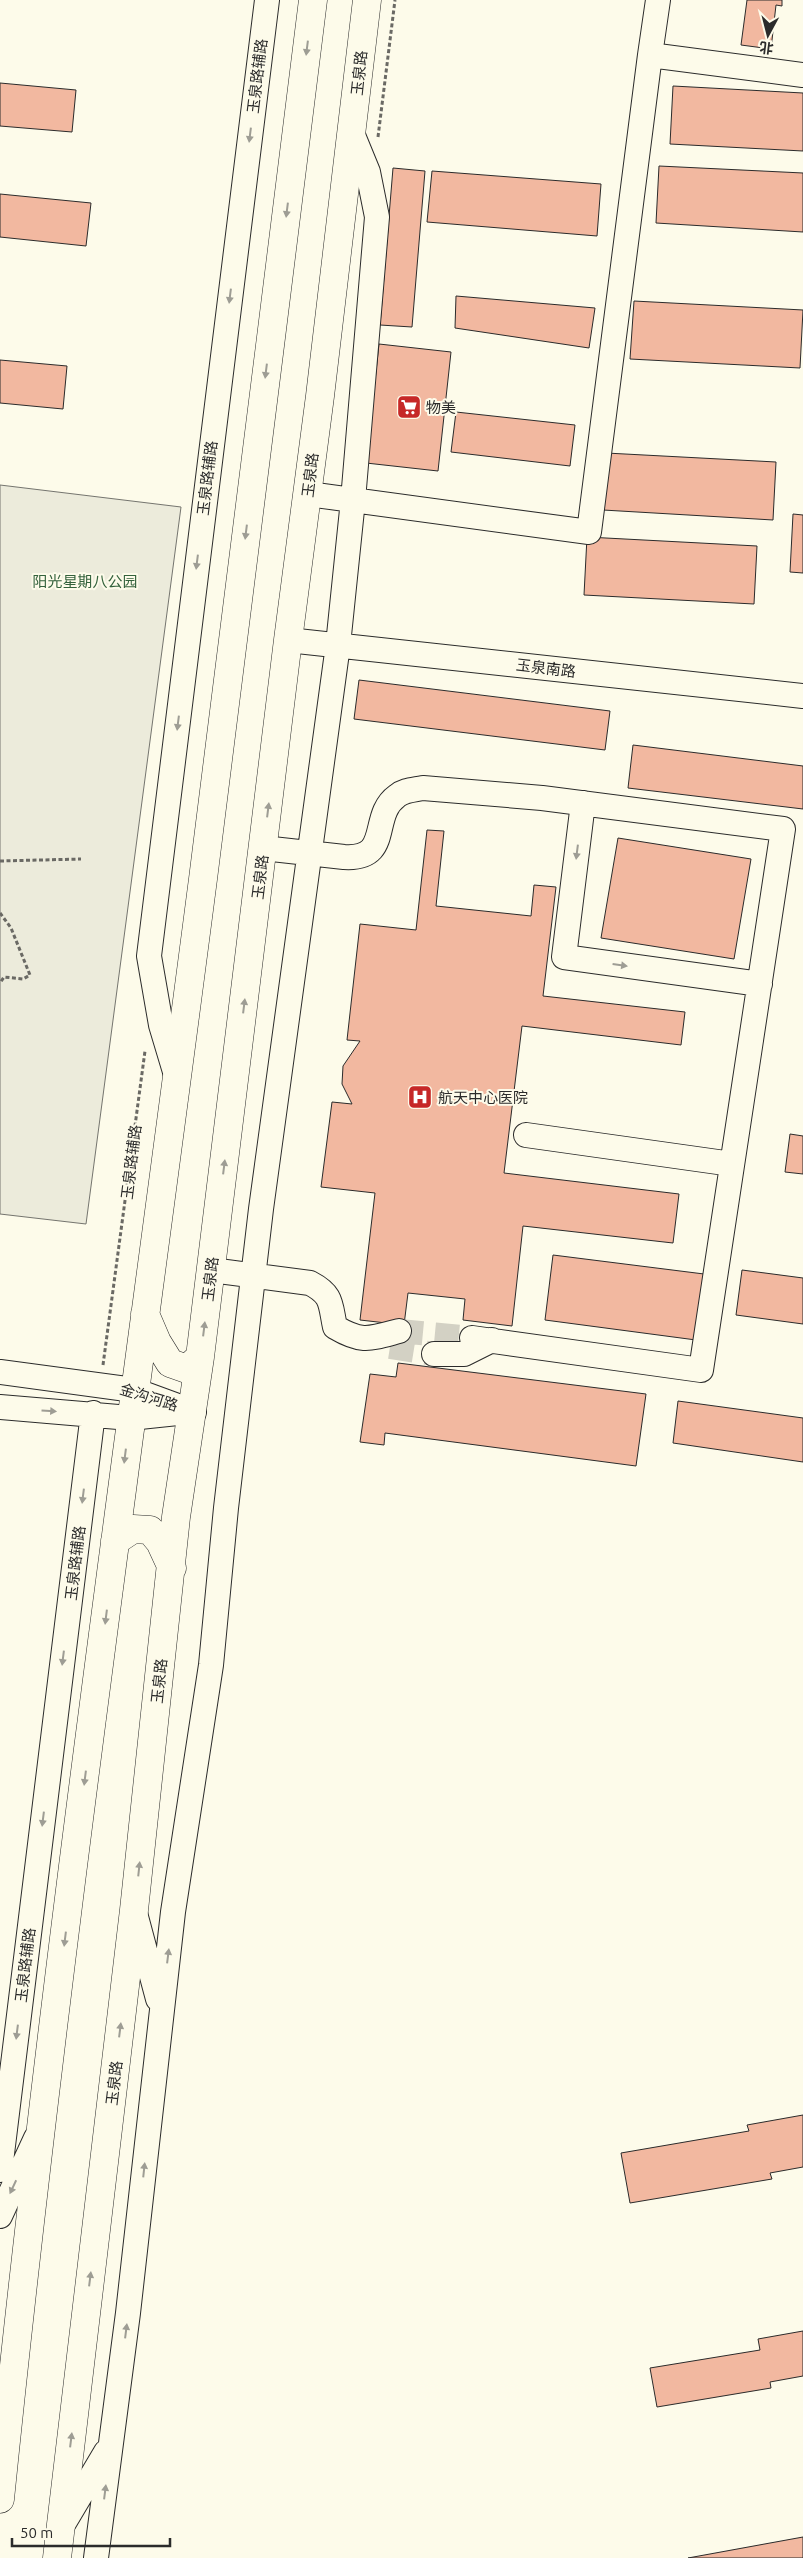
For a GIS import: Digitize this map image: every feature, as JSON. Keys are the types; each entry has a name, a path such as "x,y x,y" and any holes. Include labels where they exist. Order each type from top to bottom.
{"main road":[{"path":"0,2499 41,2127 130,1418 177,1078 313,0"},
{"name":"玉泉路","path":"57,2558 134,1910 176,1517 194,1412 288,640 308,494 365,136 367,0"},
{"path":"145,1314 157,1342 170,1364 187,1369 200,1357"},
{"path":"115,1541 133,1529 150,1530 160,1542 172,1568"}],"street":[{"name":"玉泉路辅路","path":"177,1078 161,1025 149,956 267,0"},
{"path":"308,494 589,532 658,0"},
{"path":"650,55 803,76"},
{"path":"96,2558 173,1912 211,1665 226,1508 254,1276 338,645 353,500 377,217 368,172 365,136"},
{"name":"玉泉南路","path":"288,640 803,696"},
{"path":"263,848 357,858 366,855 376,845 389,803 407,791 423,788 583,803 783,829 701,1370 482,1339 464,1354 434,1354"},
{"path":"583,803 564,957 760,984"},
{"path":"526,1136 732,1164"},
{"path":"211,1270 310,1283 325,1291 335,1327 354,1338 386,1339"},
{"name":"金沟河路","path":"0,1372 134,1390 194,1412"},
{"name":"金沟河路","path":"0,1407 93,1413 130,1418 194,1412"},
{"name":"玉泉路辅路","path":"0,2170 93,1413"},
{"path":"134,1910 162,2013"},
{"path":"0,2216 41,2127"},
{"path":"61,2528 111,2443"}],"path":[{"path":"365,136 395,0"},
{"path":"0,862 81,859"},
{"path":"0,913 11,928 30,975 23,979 4,977 0,983"},
{"name":"玉泉路辅路","path":"100,1384 110,1322 145,1045"}],"green space":[{"name":"阳光星期八公园","path":"0,485 181,507 86,1224 0,1214"}],"building":[{"path":"747,0 782,0 782,6 776,5 771,49 741,45"},
{"path":"0,83 76,90 72,132 0,126"},
{"path":"673,86 803,93 803,151 670,144"},
{"path":"659,166 803,173 803,232 656,223"},
{"path":"393,168 425,171 412,327 380,325"},
{"path":"432,171 601,184 597,236 427,222"},
{"path":"0,194 91,203 86,246 0,237"},
{"path":"456,296 595,308 589,348 455,328"},
{"path":"634,301 803,310 800,368 630,359"},
{"name":"物美","path":"379,344 451,352 438,471 366,463"},
{"path":"0,360 67,366 63,409 0,403"},
{"path":"456,412 575,425 570,466 451,452"},
{"path":"606,453 776,462 773,520 603,510"},
{"path":"793,514 803,515 803,573 790,572"},
{"path":"587,537 757,546 754,604 584,595"},
{"path":"359,680 610,711 605,750 354,719"},
{"path":"633,745 803,766 803,809 628,788"},
{"path":"427,830 444,831 436,906 531,916 534,885 556,887 543,996 685,1012 681,1045 522,1026 504,1173 679,1194 673,1243 523,1226 512,1326 463,1320 465,1299 408,1293 404,1325 360,1320 375,1193 321,1187 332,1102 352,1104 342,1084 343,1066 360,1041 347,1040 360,924 416,930"},
{"path":"618,838 751,859 734,959 601,938"},
{"path":"790,1134 803,1136 803,1174 785,1172"},
{"path":"553,1255 704,1274 696,1340 545,1320"},
{"path":"742,1270 803,1278 803,1324 736,1315"},
{"path":"398,1363 646,1394 636,1466 385,1433 384,1445 360,1442 370,1374 396,1377"},
{"path":"678,1401 803,1418 803,1462 673,1443"},
{"path":"803,2115 803,2167 770,2173 772,2179 630,2203 621,2153 749,2131 747,2125"},
{"path":"803,2331 803,2376 770,2382 771,2388 657,2407 650,2368 760,2350 758,2339"},
{"path":"803,2537 803,2558 688,2558"}],"tunnel":[{"path":"399,1331 472,1338"},
{"path":"390,1347 434,1354"}],"place":[{"name":"物美","path":"409,407"},
{"name":"航天中心医院","path":"420,1097"}]}
